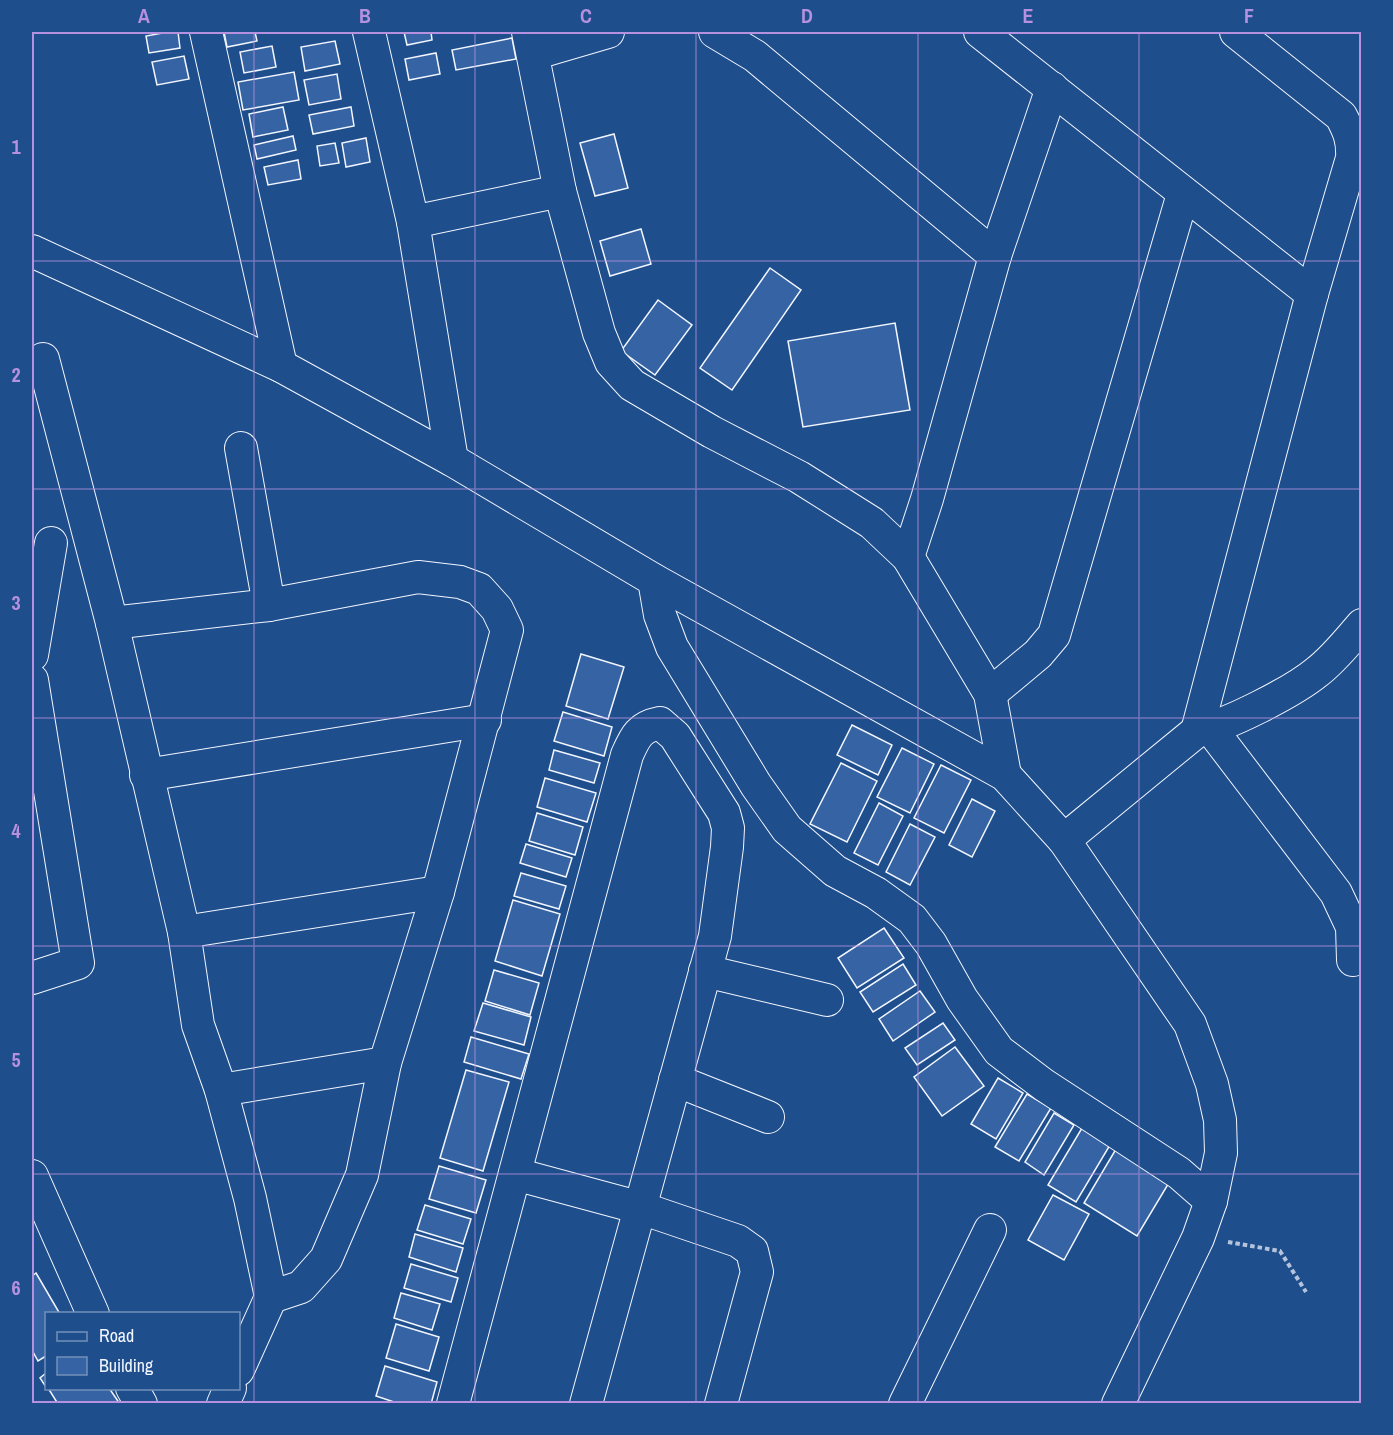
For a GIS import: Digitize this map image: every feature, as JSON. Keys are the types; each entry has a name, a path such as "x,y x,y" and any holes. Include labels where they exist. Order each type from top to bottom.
{"street":[{"path":"206,32 281,366"},
{"path":"369,32 413,222 452,460"},
{"path":"608,32 530,43 560,191 599,333 611,362 632,385 712,432 799,477 872,523 908,556 990,694 1005,775"},
{"path":"715,32 755,56 995,256"},
{"path":"980,32 1312,294"},
{"path":"1204,730 1312,294 1352,158 1350,133 1341,116 1236,32"},
{"path":"908,556 927,499 995,256 1052,88"},
{"path":"413,222 560,191"},
{"path":"990,694 1038,654 1054,635 1183,194"},
{"path":"32,251 281,366 452,460 654,580 1005,775 1064,840 1190,1024 1212,1084 1220,1120 1221,1153 1211,1201 1198,1238 1118,1404"},
{"path":"43,360 112,623 184,932 198,1025 221,1090 250,1198 271,1298 240,1366"},
{"path":"241,448 269,604"},
{"path":"32,655 51,543"},
{"path":"112,623 269,604 417,577 460,582 479,589 497,609 507,630 438,892 385,1063 362,1175 326,1259 301,1287 271,1298"},
{"path":"654,580 660,615 672,647 756,785 787,829 835,871 876,894 912,919 931,944 962,999 999,1051 1044,1085 1179,1173 1211,1201"},
{"path":"1064,840 1204,730 1279,696 1317,673 1362,625"},
{"path":"32,680 78,963 32,978"},
{"path":"146,775 485,720"},
{"path":"453,1404 627,755 637,733 649,725 660,723 675,736 724,813 728,828 715,936 586,1404"},
{"path":"1204,730 1336,893 1352,927 1353,960"},
{"path":"184,932 438,892"},
{"path":"705,971 827,1000"},
{"path":"221,1090 385,1063"},
{"path":"675,1080 768,1117"},
{"path":"515,1174 640,1208 738,1241 752,1251 756,1260 757,1272 722,1404"},
{"path":"32,1176 52,1226 92,1312"},
{"path":"905,1404 990,1230"},
{"path":"133,1390 141,1404"},
{"path":"224,1404 230,1390"}],"path":[{"path":"1198,1238 1280,1251 1306,1292"}],"building":[{"path":"178,32 180,48 149,53 146,36"},
{"path":"224,32 255,32 257,41 227,47"},
{"path":"404,32 431,32 432,40 407,45"},
{"path":"512,38 516,59 456,70 452,50"},
{"path":"335,41 340,64 305,71 301,47"},
{"path":"272,46 276,67 244,73 240,52"},
{"path":"436,53 440,74 409,80 405,59"},
{"path":"184,56 189,79 157,85 152,62"},
{"path":"294,72 299,100 243,110 238,82"},
{"path":"337,74 341,99 309,105 304,80"},
{"path":"283,107 288,130 253,137 249,114"},
{"path":"351,107 354,126 313,134 309,115"},
{"path":"614,134 628,188 595,196 580,143"},
{"path":"293,136 296,150 257,159 254,145"},
{"path":"366,138 370,162 346,167 342,143"},
{"path":"335,143 339,163 320,166 317,146"},
{"path":"298,160 301,179 268,185 264,167"},
{"path":"641,229 651,264 610,276 600,241"},
{"path":"770,268 801,290 732,390 700,368"},
{"path":"658,300 692,325 655,375 621,351"},
{"path":"895,323 910,410 803,427 788,341"},
{"path":"581,654 624,667 608,719 566,706"},
{"path":"563,712 612,727 604,756 554,741"},
{"path":"852,725 892,745 878,775 837,755"},
{"path":"902,748 934,764 910,813 877,797"},
{"path":"554,750 600,763 594,783 549,770"},
{"path":"841,763 877,781 847,842 810,824"},
{"path":"941,765 971,780 944,833 914,818"},
{"path":"545,778 596,793 587,822 537,807"},
{"path":"972,799 995,811 972,857 949,845"},
{"path":"879,803 903,816 878,865 854,853"},
{"path":"537,813 583,827 575,855 529,841"},
{"path":"910,824 935,837 910,885 886,872"},
{"path":"526,844 572,858 566,877 520,863"},
{"path":"521,873 566,886 559,909 514,896"},
{"path":"513,900 560,914 542,976 495,961"},
{"path":"884,928 904,958 857,988 838,958"},
{"path":"903,964 916,985 873,1012 860,992"},
{"path":"494,970 539,983 530,1015 485,1001"},
{"path":"920,991 935,1012 893,1041 879,1019"},
{"path":"483,1003 531,1017 524,1045 474,1031"},
{"path":"943,1023 955,1040 917,1065 905,1048"},
{"path":"471,1037 529,1054 521,1079 464,1062"},
{"path":"955,1047 984,1086 942,1116 914,1077"},
{"path":"466,1070 509,1082 483,1171 440,1158"},
{"path":"998,1078 1023,1093 996,1139 971,1124"},
{"path":"1027,1094 1051,1108 1019,1161 995,1147"},
{"path":"1054,1113 1074,1125 1044,1175 1025,1162"},
{"path":"1082,1128 1110,1145 1076,1202 1048,1185"},
{"path":"1116,1149 1170,1181 1137,1236 1084,1203"},
{"path":"439,1166 486,1180 476,1213 429,1199"},
{"path":"1053,1195 1089,1214 1064,1260 1028,1240"},
{"path":"425,1205 471,1219 463,1244 417,1230"},
{"path":"415,1234 463,1248 456,1272 409,1257"},
{"path":"411,1264 458,1278 451,1302 404,1288"},
{"path":"36,1273 59,1312 45,1312 45,1357 38,1361 32,1350 32,1276"},
{"path":"401,1293 440,1304 432,1330 394,1318"},
{"path":"396,1324 439,1337 429,1371 386,1358"},
{"path":"385,1366 437,1382 431,1404 400,1404 376,1396"},
{"path":"45,1374 45,1386 40,1378"},
{"path":"49,1390 110,1390 120,1404 58,1404"}]}
